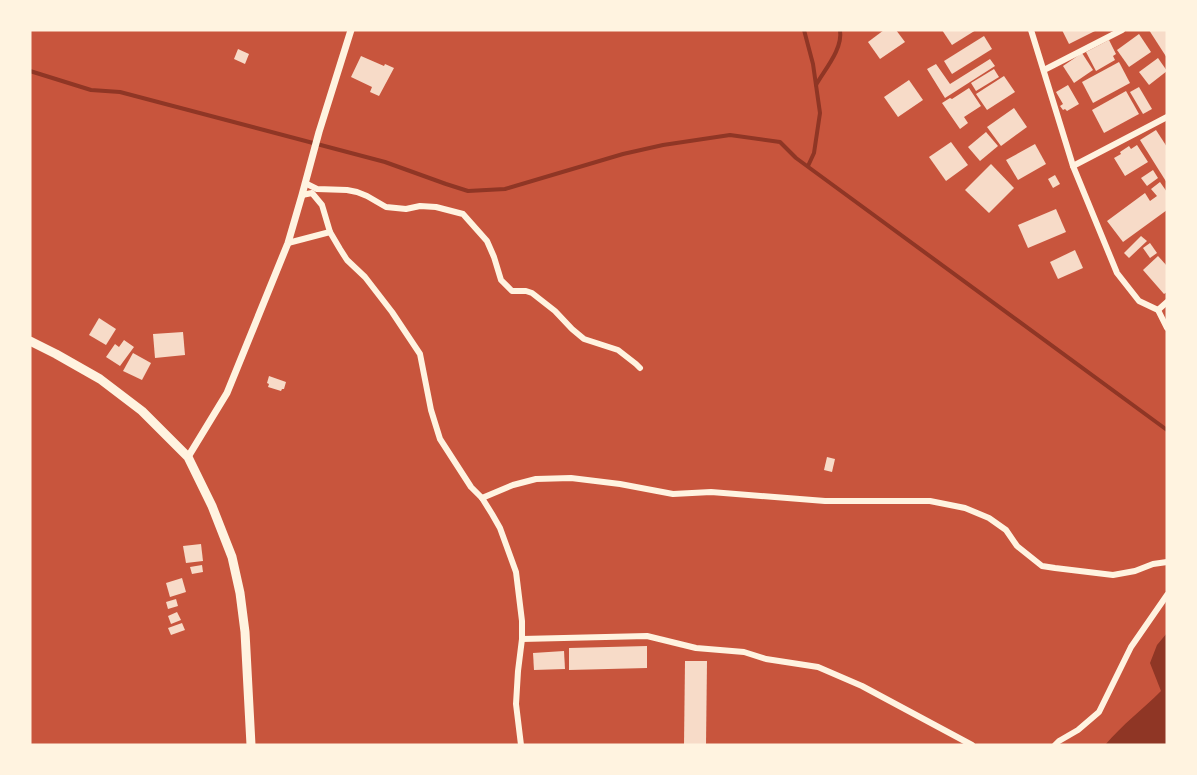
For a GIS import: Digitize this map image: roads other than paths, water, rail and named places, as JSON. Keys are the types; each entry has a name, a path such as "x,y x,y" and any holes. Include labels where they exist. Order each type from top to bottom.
{"main road":[{"path":"30,341 100,379 142,411 188,457 212,506 232,557 240,593 245,632 251,745"}],"street":[{"path":"188,457 227,393 288,243 351,30"},
{"path":"1031,30 1073,166 1117,273 1139,301 1158,310 1167,328"},
{"path":"1044,70 1122,30"},
{"path":"1073,166 1167,117"},
{"path":"305,183 317,189 357,192 386,207 406,209 420,206 436,207 463,214 488,241 501,280 512,291 532,293 584,339 618,350 640,368"},
{"path":"302,195 312,193 322,205 330,232 340,249 392,312 420,354 431,410 440,439 471,487 482,498 500,528 516,572 521,601 522,639 516,704 521,745"},
{"path":"288,243 330,232"},
{"path":"1158,310 1167,302"},
{"path":"482,498 513,485 536,479 571,478 673,494 711,492 825,501 930,501 965,508 989,518 1006,530 1017,546 1042,566 1113,575 1167,562"},
{"path":"1055,745 1078,730 1099,712 1131,648 1167,595"},
{"path":"522,639 647,636 696,648 744,652 766,659 818,667 862,686 972,745"}],"waterway":[{"path":"804,30 813,64 820,113 814,153 808,166"},
{"path":"816,85 836,52 840,30"},
{"path":"30,71 91,90 120,92 385,162 468,191 505,189 623,154 663,145 730,135 780,142 796,158 1167,430"}]}
